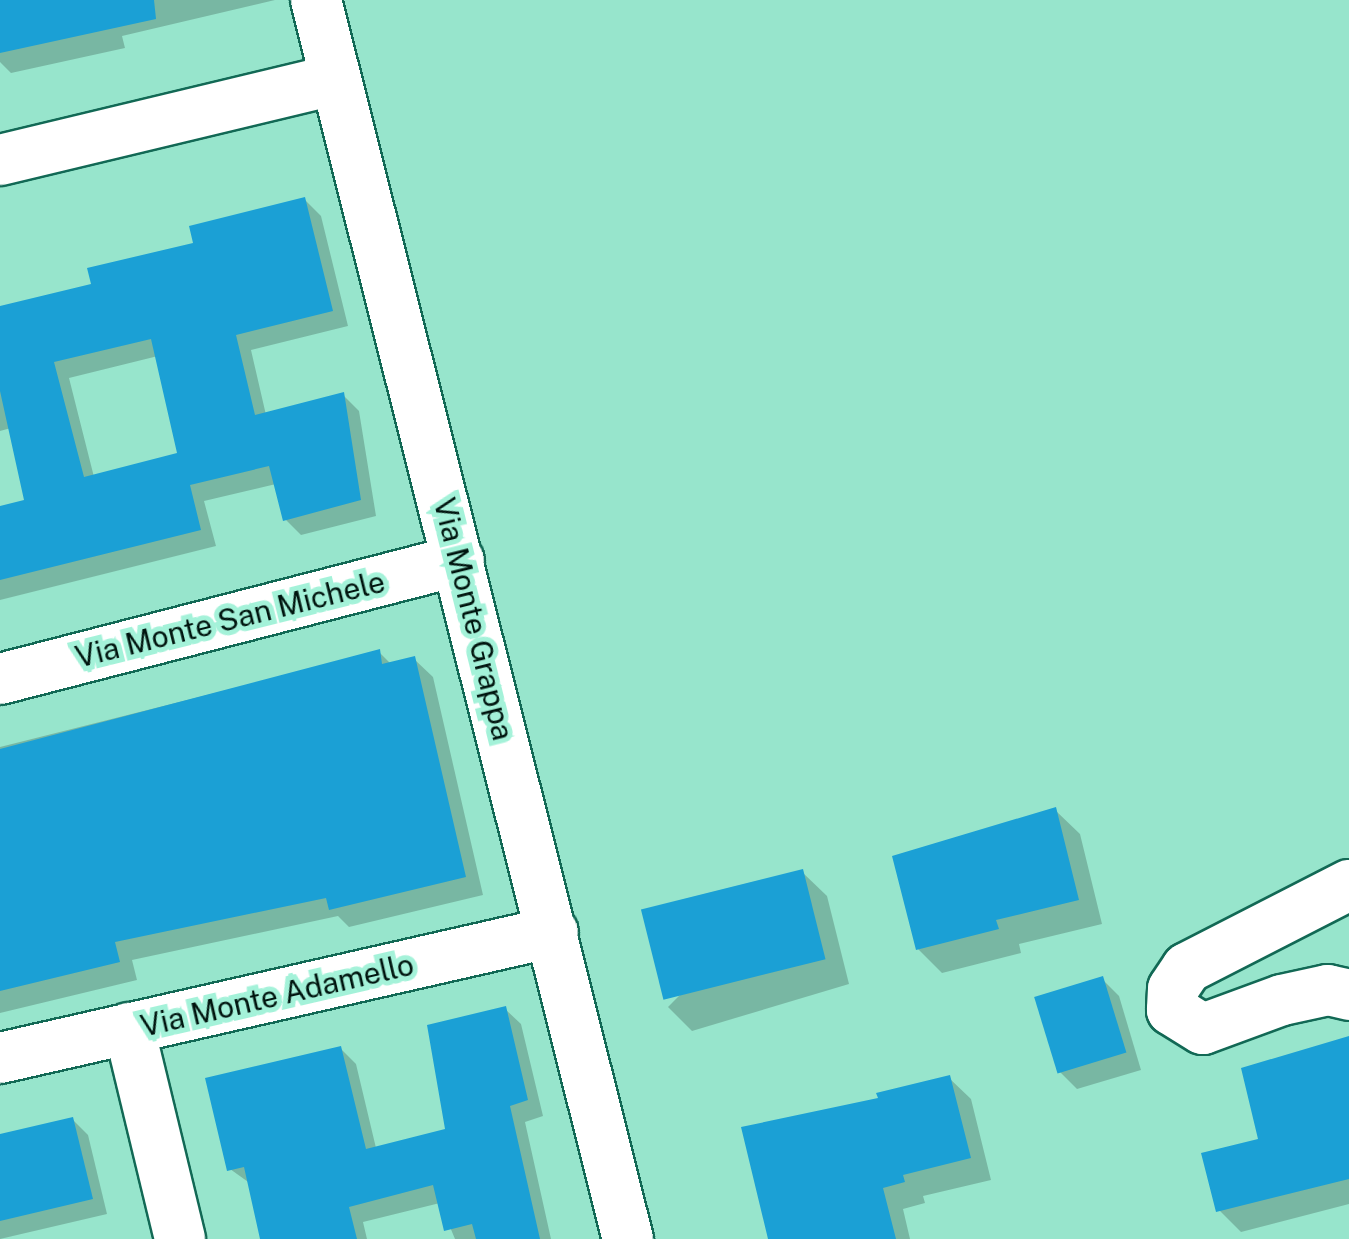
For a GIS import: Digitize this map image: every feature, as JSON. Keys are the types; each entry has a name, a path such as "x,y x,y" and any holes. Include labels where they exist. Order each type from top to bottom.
{"street":[{"name":"Via Monte Grappa","path":"316,0 554,932 628,1239"},
{"path":"0,160 334,80"},
{"name":"Via Monte San Michele","path":"0,679 459,560"},
{"path":"1349,885 1187,968 1172,989 1172,1010 1203,1030 1282,1000 1328,990 1349,995"},
{"name":"Via Monte Adamello","path":"0,1058 554,932"},
{"path":"130,1028 180,1239"}],"building":[{"path":"0,0 154,0 156,19 0,53"},
{"path":"305,197 333,311 236,335 255,415 344,392 361,500 283,521 269,466 190,485 201,530 0,580 0,506 24,500 0,391 0,306 91,284 87,268 193,243 189,226","holes":["151,339 177,453 84,477 54,362"]},
{"path":"380,649 382,664 415,656 466,877 329,910 326,898 115,942 120,962 0,991 0,749"},
{"path":"1056,807 1079,900 996,920 999,929 916,950 892,856"},
{"path":"803,869 825,959 663,1000 641,909"},
{"path":"1103,976 1126,1053 1058,1074 1034,997"},
{"path":"506,1006 528,1100 510,1106 540,1239 476,1239 472,1224 444,1231 433,1185 349,1207 357,1239 260,1239 244,1167 227,1171 205,1078 341,1046 366,1149 445,1129 427,1025"},
{"path":"1349,1036 1349,1179 1216,1212 1201,1153 1258,1139 1241,1068"},
{"path":"950,1075 971,1158 903,1175 905,1182 883,1188 896,1239 768,1239 741,1127 878,1098 876,1093"},
{"path":"73,1117 93,1199 0,1221 0,1134"}]}
